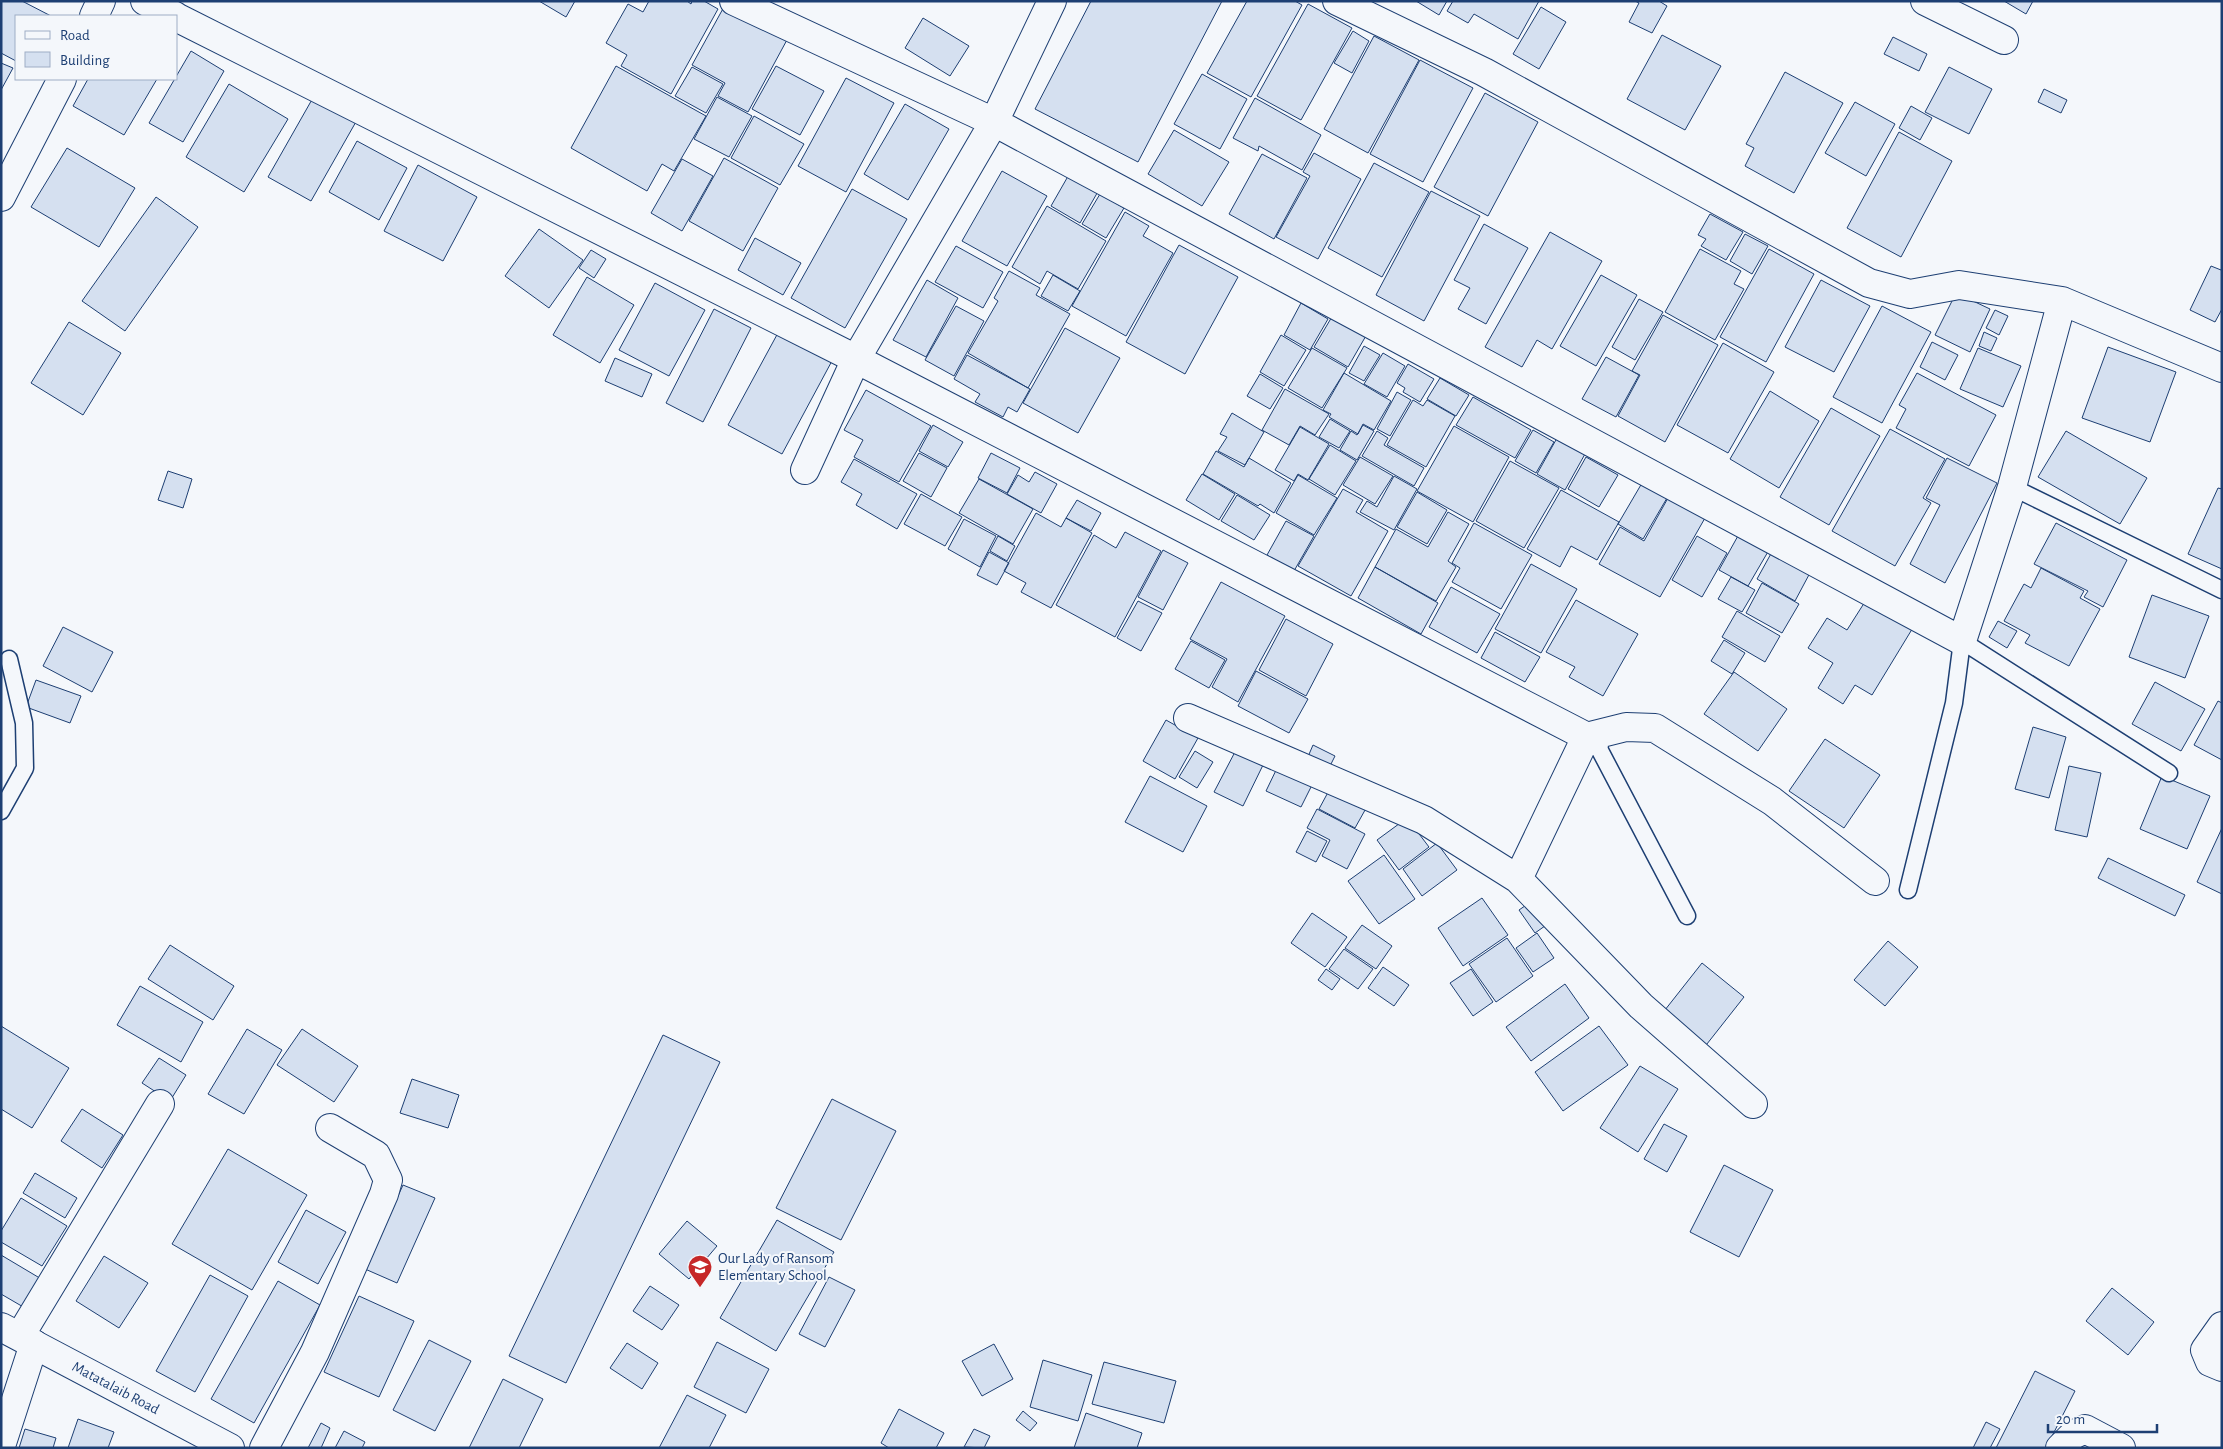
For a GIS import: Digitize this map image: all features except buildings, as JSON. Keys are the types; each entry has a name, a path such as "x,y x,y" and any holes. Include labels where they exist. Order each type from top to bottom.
{"street":[{"path":"94,15 101,1"},
{"path":"145,1 172,15"},
{"path":"735,1 994,122 1962,641 2012,487 2062,301"},
{"path":"805,470 856,359 994,122 1052,1"},
{"path":"1337,1 1484,72 1869,283 1910,294 1959,286 2062,301 2222,368"},
{"path":"1925,1 2004,40"},
{"path":"178,18 856,359 1590,739"},
{"path":"1,197 61,80"},
{"path":"1188,718 1424,820 1518,879 1641,1006 1753,1104"},
{"path":"1518,879 1590,739 1626,727 1655,728 1772,801 1875,881"},
{"path":"1,1446 18,1336 160,1104"},
{"path":"264,1448 315,1352 384,1194 388,1180 376,1155 330,1128"},
{"path":"2222,1326 2205,1350 2210,1362 2222,1367"},
{"name":"Matatalaib Road","path":"18,1336 230,1448"},
{"path":"2060,1448 2073,1435 2085,1429 2121,1448"}],"lane":[{"path":"2012,487 2222,590"},
{"path":"1908,890 1954,703 1962,641 2169,773"},
{"path":"1,811 25,768 24,723 9,659"},
{"path":"1590,739 1687,916"}],"place":[{"name":"Our Lady of Ransom Elementary School","path":"700,1288"}]}
